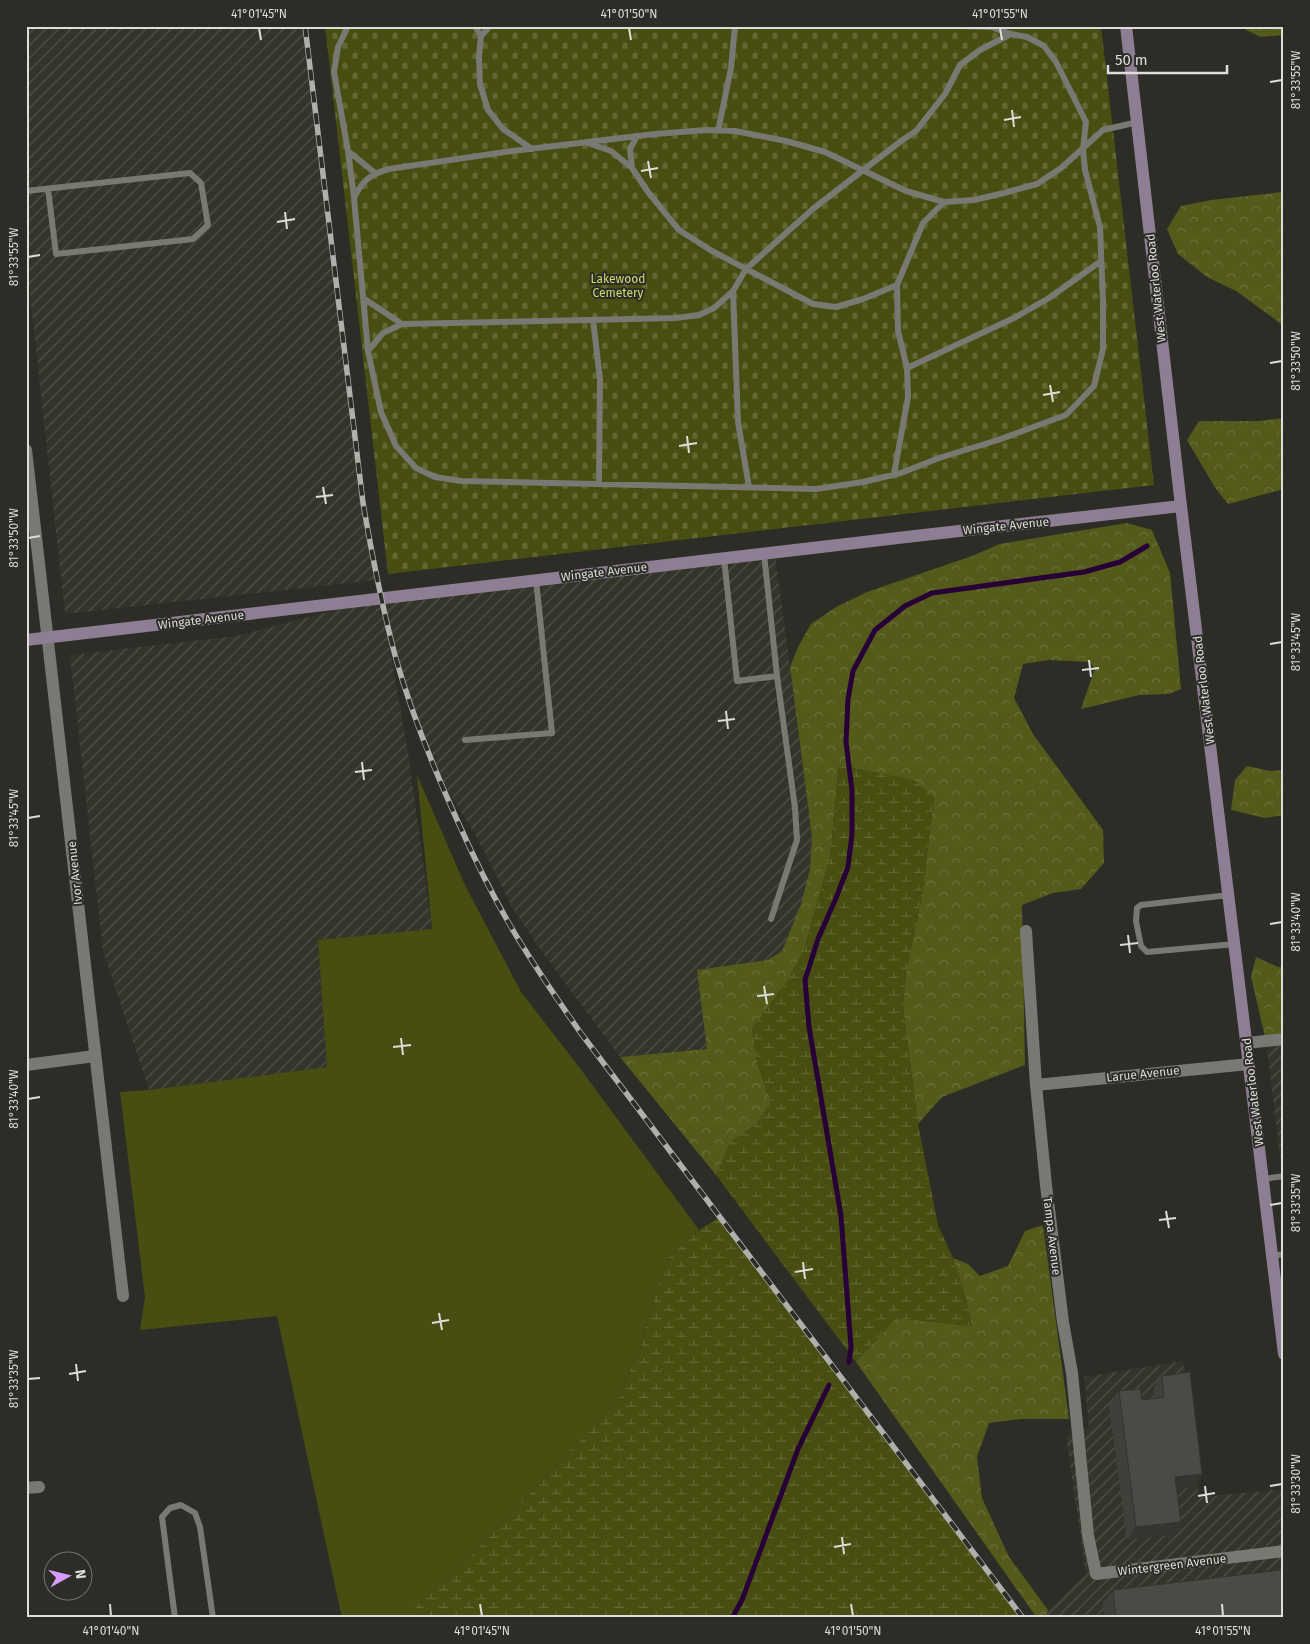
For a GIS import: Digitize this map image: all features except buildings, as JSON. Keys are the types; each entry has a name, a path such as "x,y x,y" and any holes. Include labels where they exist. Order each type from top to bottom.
{"main road":[{"name":"West Waterloo Road","path":"1126,26 1181,506 1263,1179 1278,1255 1284,1354"},
{"name":"Wingate Avenue","path":"26,640 1181,506"}],"street":[{"name":"Ivor Avenue","path":"26,450 49,638 122,1296"},
{"name":"Tampa Avenue","path":"1026,931 1036,1085 1061,1302 1073,1382 1089,1539"},
{"path":"1247,1043 1284,1039"},
{"path":"26,1065 95,1056"},
{"name":"Larue Avenue","path":"1036,1085 1249,1064"},
{"path":"26,1488 39,1487"},
{"name":"Wintergreen Avenue","path":"1089,1539 1096,1574 1284,1551"}],"lane":[{"path":"348,26 338,47 334,72 354,198 368,351 381,412 396,446 416,468 435,477 461,481 816,489 863,482 894,474 998,440 1066,415 1094,386 1103,349 1101,260 1100,227 1085,170 1083,149 1086,122 1056,62 1044,46 1026,37 991,28 960,26"},
{"path":"475,26 481,36"},
{"path":"490,26 481,36 478,56 480,84 488,110 503,129 532,149"},
{"path":"718,130 731,68 735,26"},
{"path":"368,351 383,333 402,324 676,318 700,314 714,308 733,291 746,269 814,208 916,131 945,94 960,65 980,50 1011,34"},
{"path":"354,198 360,186 375,173 585,142 718,130 735,131 786,141 825,152 906,191 944,202 974,200 1004,194 1036,184 1061,168 1103,130 1138,122"},
{"path":"632,168 630,149 637,136"},
{"path":"585,142 611,151 632,168 648,192 679,230 712,251 812,304 836,307 862,299 897,284"},
{"path":"348,151 375,173"},
{"path":"26,191 190,173 201,183 208,225 193,239 56,254 48,189"},
{"path":"894,474 908,397 907,368 898,331 897,284 923,224 944,202"},
{"path":"907,368 1014,318 1049,298 1101,260"},
{"path":"733,291 738,422 749,488"},
{"path":"363,298 402,324"},
{"path":"594,320 600,380 599,484"},
{"path":"764,554 777,676 795,808 797,840 771,919"},
{"path":"724,558 737,680 777,676"},
{"path":"465,740 552,733 536,580"},
{"path":"1229,895 1141,905 1137,908 1136,921 1141,946 1147,952 1235,944"},
{"path":"1263,1179 1284,1176"},
{"path":"175,1618 162,1517 170,1508 181,1505 195,1513 200,1527 213,1618"}],"shaded area":[{"path":"26,26 302,26 376,580 65,614 26,258"},
{"path":"775,553 812,837 810,869 801,904 782,951 768,960 698,970 708,1049 620,1057 545,956 513,909 476,836 434,768 407,694 382,606 409,758 432,929 318,940 327,1067 149,1090 103,951 70,655 237,636 381,598"},
{"path":"1284,1039 1284,1188 1266,1041"},
{"path":"1183,1361 1199,1497 1284,1489 1284,1618 1045,1618 1048,1610 1086,1574 1066,1437 1089,1427 1084,1377"}],"green space":[{"name":"Lakewood Cemetery","path":"325,26 1101,26 1154,485 388,574"},
{"path":"1245,26 1284,26 1284,35 1261,37 1246,30"},
{"path":"1284,183 1284,326 1236,291 1207,277 1178,254 1167,229 1181,206 1211,200 1282,192"},
{"path":"1284,418 1284,489 1228,504 1216,489 1187,440 1199,421 1259,421"},
{"path":"1127,523 1152,530 1170,573 1181,689 1169,694 1139,695 1081,709 1095,668 1089,662 1049,660 1023,664 1014,698 1033,734 1103,830 1104,863 1081,889 1053,893 1022,905 1025,1065 942,1097 918,1124 903,1007 906,972 922,895 934,797 839,765 830,857 804,950 788,980 752,1029 757,1062 771,1104 755,1125 731,1142 716,1175 620,1057 707,1049 697,970 768,960 782,951 801,904 810,869 812,837 790,667 798,647 811,624 836,607 867,592 972,556 1000,544"},
{"path":"839,765 914,780 934,797 922,895 906,972 903,1007 918,1124 938,1225 953,1258 972,1326 896,1318 856,1362 716,1175 731,1142 755,1125 771,1104 757,1062 752,1029 788,980 804,950 830,857"},
{"path":"1247,766 1270,771 1284,770 1284,815 1265,818 1231,810 1235,780"},
{"path":"417,775 465,885 521,992 582,1071 699,1230 668,1258 656,1290 640,1348 617,1402 455,1572 403,1618 342,1618 277,1316 140,1330 145,1297 120,1092 327,1067 318,940 432,929"},
{"path":"1256,957 1278,967 1284,967 1284,1039 1266,1041 1251,977"},
{"path":"720,1217 1023,1618 403,1618 455,1572 617,1402 640,1348 656,1290 668,1258 699,1230"},
{"path":"1043,1225 1069,1419 1020,1419 989,1423 977,1457 982,1498 1009,1557 1048,1610 1045,1618 1037,1618 856,1362 896,1318 972,1326 953,1258 968,1264 980,1276 1008,1266 1025,1231"}],"waterway":[{"path":"849,1362 851,1347 841,1216 809,1027 805,980 818,939 848,867 852,834 852,791 846,742 848,699 853,671 875,630 905,606 932,593 1084,572 1120,562 1147,546"},
{"path":"732,1618 742,1600 798,1449 829,1385"}],"railway":[{"path":"305,26 363,503 374,562 386,620 402,680 424,742 458,822 517,937 580,1032 1023,1618"}]}
